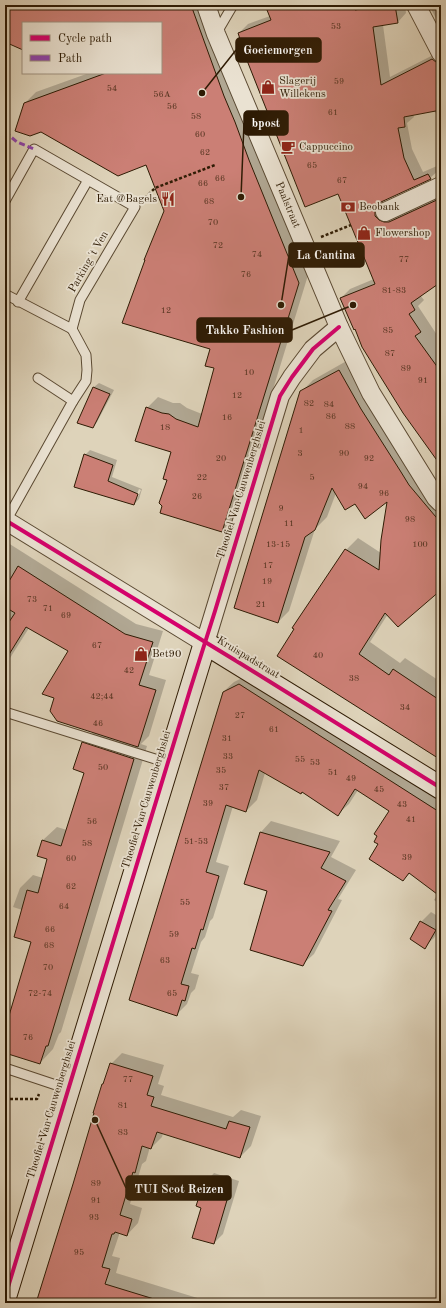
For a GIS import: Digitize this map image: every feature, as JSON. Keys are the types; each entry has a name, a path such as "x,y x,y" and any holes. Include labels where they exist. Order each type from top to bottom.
{"street":[{"name":"Paalstraat","path":"206,5 216,34 339,327 371,393 436,498 441,503"},
{"path":"416,5 441,53"},
{"path":"385,212 441,186"},
{"name":"Theofiel Van Cauwenberghslei","path":"5,1297 280,396 313,349 339,327"},
{"name":"Kruispadstraat","path":"5,521 441,788"}],"lane":[{"path":"216,34 233,5"},
{"path":"5,201 34,149 135,207"},
{"path":"18,302 88,180"},
{"name":"Parking 't Ven","path":"72,329 80,300 135,207"},
{"path":"5,294 72,329 86,355 87,370 86,381 73,401 5,521"},
{"path":"38,378 73,401"},
{"path":"5,712 168,763"},
{"name":"Theofiel Van Cauwenberghslei","path":"5,1068 68,1089"}],"path":[{"path":"135,207 155,188 215,165"},
{"path":"304,244 350,225"},
{"path":"5,1099 37,1099 44,1081"}],"building":[{"path":"5,5 191,5 224,96 299,283 222,532 160,513 162,506 159,503 167,480 163,479 171,452 135,441 146,407 169,414 176,419 198,427 214,368 205,366 210,349 122,323 144,260 164,211 146,165 118,176 41,132 30,136 15,131 24,103 103,74 162,74 162,22 22,22 22,50 5,42"},
{"path":"265,5 354,5 355,10 384,5 395,5 398,23 373,27 381,85 432,59 441,63 441,110 404,117 405,127 398,128 404,158 414,180 428,174 431,179 381,202 376,206 375,216 379,220 389,222 439,199 441,204 441,282 411,303 415,310 409,314 421,332 415,336 441,372 441,466 403,413 362,347 340,298 375,284 338,194 305,207 248,63 238,33 271,20"},
{"path":"339,370 361,409 409,485 441,523 441,590 398,627 385,613 359,654 389,675 393,669 441,701 441,760 277,656 294,629 292,628 345,549 379,570 381,540 387,502 365,519 355,504 345,510 332,488 315,530 305,537 278,623 234,608 300,391"},
{"path":"93,387 110,394 93,428 77,423"},
{"path":"84,454 113,465 108,481 138,494 134,505 74,487"},
{"path":"18,566 125,634 153,642 139,685 156,690 138,747 57,721 50,711 54,698 42,694 68,651 26,627 5,661 5,628 15,613 5,607 5,588"},
{"path":"239,684 441,813 441,897 409,873 403,881 369,859 378,844 374,842 377,836 374,834 389,811 355,789 338,816 302,792 301,794 259,770 246,812 226,805 206,872 219,876 203,930 201,929 195,949 192,948 181,984 189,986 185,1001 182,1000 177,1016 129,1000 223,692"},
{"path":"82,742 134,759 48,1046 46,1046 40,1064 5,1053 5,1029 31,942 14,937 27,890 38,893 47,859 37,856 42,840 61,846 84,773 73,769"},
{"path":"260,832 330,852 321,868 346,881 328,910 332,911 303,966 250,950 267,891 244,884"},
{"path":"420,921 436,930 425,949 410,939"},
{"path":"110,1063 153,1076 147,1095 154,1097 151,1106 226,1129 229,1121 250,1127 240,1158 157,1132 151,1149 142,1146 135,1173 133,1172 120,1215 132,1219 127,1236 115,1232 112,1234 102,1267 110,1269 105,1284 154,1299 153,1303 36,1303 73,1184 93,1113"},
{"path":"204,1182 230,1190 214,1244 192,1238 201,1208 196,1206"}],"marked path":[{"path":"5,132 17,142 34,149"}],"cycle path":[{"path":"5,1297 280,396 313,349 339,327"},
{"path":"5,520 441,788"}],"place":[{"name":"Slagerij Willekens","path":"268,87"},
{"name":"Goeiemorgen","path":"202,93"},
{"name":"Cappuccino","path":"288,147"},
{"name":"bpost","path":"241,197"},
{"name":"Eat @Bagels","path":"168,199"},
{"name":"Beobank","path":"348,207"},
{"name":"Flowershop","path":"364,233"},
{"name":"La Cantina","path":"281,305"},
{"name":"Takko Fashion","path":"353,305"},
{"name":"Bet90","path":"141,654"},
{"name":"TUI Scot Reizen","path":"95,1120"}]}
